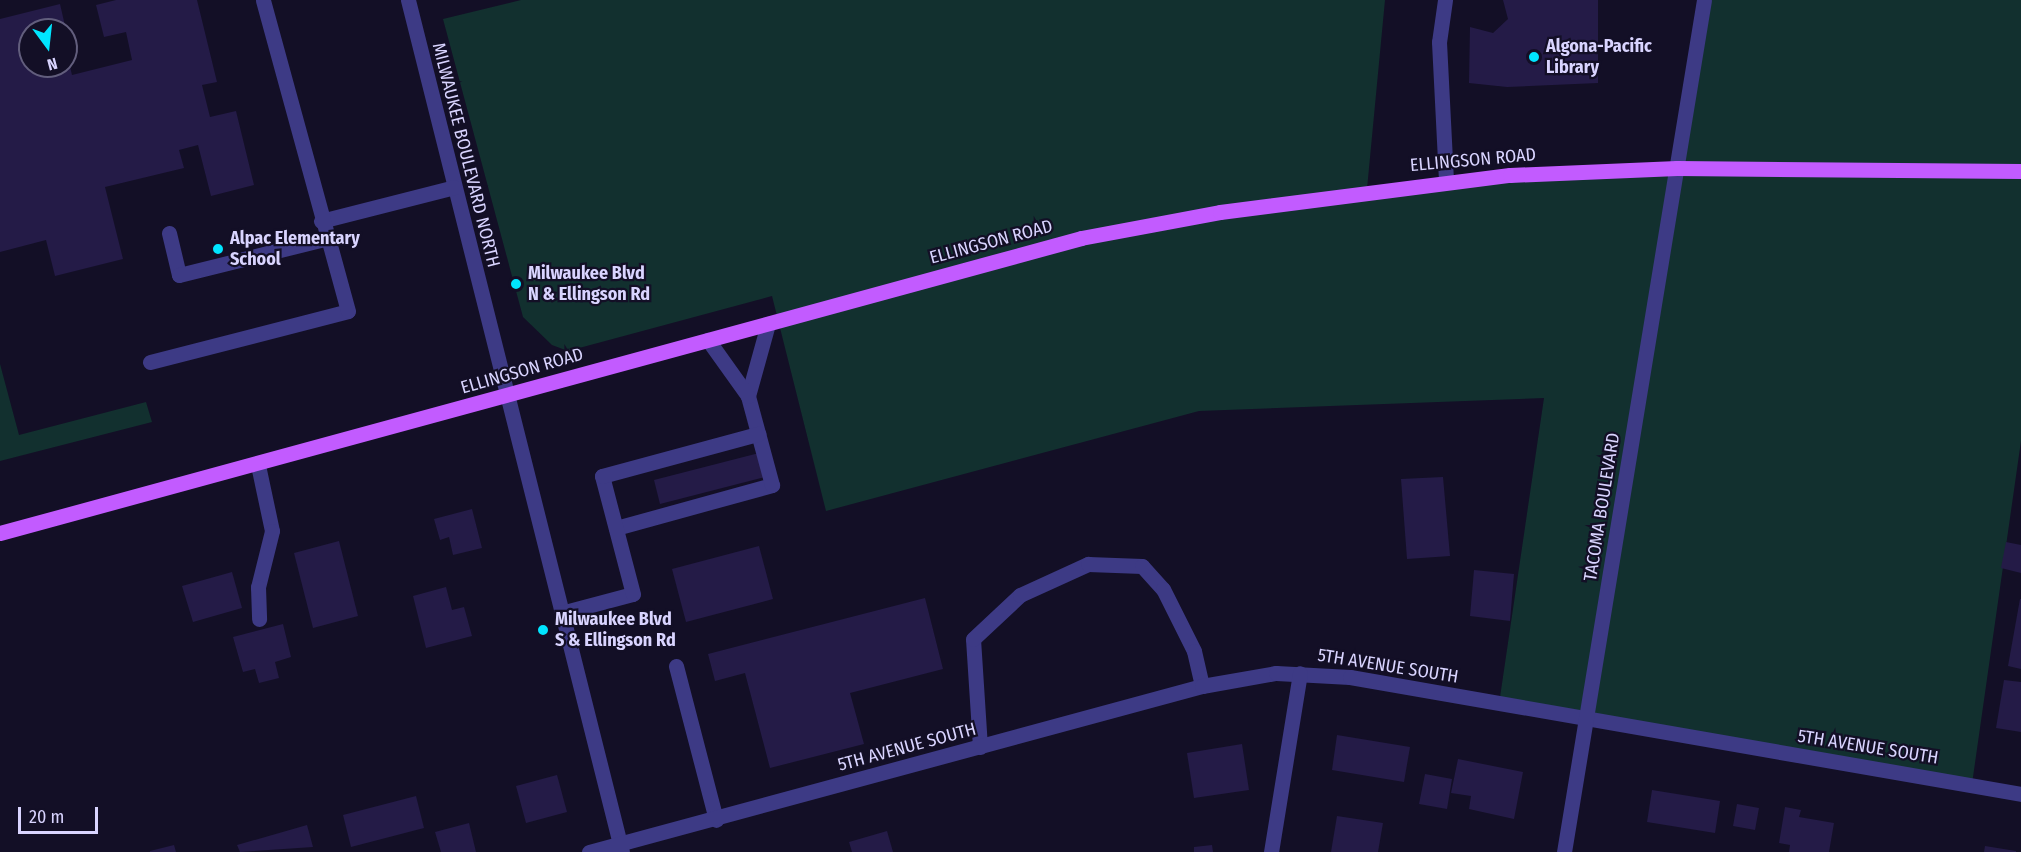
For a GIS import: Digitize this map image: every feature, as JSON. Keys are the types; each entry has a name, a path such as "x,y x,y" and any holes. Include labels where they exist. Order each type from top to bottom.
{"main road":[{"name":"ELLINGSON ROAD","path":"0,533 258,465 1081,238 1220,212 1446,181 1677,168 2021,171"}],"street":[{"path":"150,362 348,311 329,238 321,221 263,0"},
{"name":"MILWAUKEE BOULEVARD NORTH","path":"408,0 621,848"},
{"path":"1445,0 1439,42 1446,181"},
{"name":"TACOMA BOULEVARD","path":"1564,852 1588,721 1704,0"},
{"path":"321,221 454,187"},
{"path":"169,233 179,275 329,238"},
{"path":"748,396 768,324"},
{"path":"616,528 772,485 748,396 708,340"},
{"path":"561,613 633,594 602,477 758,434"},
{"path":"258,465 272,531 258,587 259,619"},
{"path":"980,747 974,639 1020,595 1088,564 1142,566 1163,589 1194,651 1202,686"},
{"path":"676,666 716,820"},
{"path":"1271,852 1300,673"},
{"name":"5TH AVENUE SOUTH","path":"589,852 621,848 1202,686 1300,673 1350,677 1588,721 2021,794"}],"green space":[{"path":"521,0 1385,0 1367,189 1676,168 1710,0 2021,0 2021,441 1972,784 1499,704 1544,398 1199,411 826,511 772,296 568,351 552,345 523,317 443,19"},
{"path":"0,364 19,435 146,402 152,422 0,461"}],"building":[{"path":"116,0 197,0 217,82 202,85 210,117 236,111 254,185 211,196 198,145 179,150 184,168 105,187 123,259 55,276 46,240 0,252 0,19 60,4 63,18 18,18 18,78 78,78 78,74 132,60 126,32 104,37 96,5"},
{"name":"Algona-Pacific Library","path":"1503,0 1598,0 1598,83 1507,87 1469,83 1470,27 1493,33 1508,19"},
{"path":"759,453 765,477 660,504 654,480"},
{"path":"1443,477 1450,556 1407,559 1401,479"},
{"path":"472,509 482,548 453,555 449,537 440,540 434,519"},
{"path":"339,541 358,616 313,628 294,553"},
{"path":"2006,542 2021,545 2021,573 2001,568"},
{"path":"759,546 773,599 686,622 672,569"},
{"path":"1474,570 1514,574 1510,621 1470,616"},
{"path":"232,572 242,608 193,622 182,586"},
{"path":"446,587 452,610 464,607 472,636 426,648 413,596"},
{"path":"925,598 943,669 850,693 864,744 770,768 745,673 715,681 708,654"},
{"path":"2021,599 2021,669 2008,666"},
{"path":"283,624 291,657 275,662 279,678 259,683 255,669 243,672 233,637"},
{"path":"2004,680 2021,682 2021,732 1996,728"},
{"path":"1337,735 1410,747 1404,782 1332,770"},
{"path":"1242,744 1249,790 1194,798 1187,753"},
{"path":"1458,759 1523,772 1514,819 1469,809 1471,796 1451,793"},
{"path":"1425,774 1452,779 1447,809 1419,804"},
{"path":"557,775 567,812 526,823 516,786"},
{"path":"1652,790 1720,801 1715,833 1647,822"},
{"path":"416,796 424,828 351,847 343,815"},
{"path":"1737,804 1759,808 1755,830 1733,826"},
{"path":"1785,807 1801,810 1799,817 1834,823 1829,852 1789,852 1790,845 1779,843"},
{"path":"1337,816 1383,823 1378,852 1331,852"},
{"path":"469,823 476,852 441,852 435,832"},
{"path":"307,825 313,847 240,852 237,845"},
{"path":"887,831 893,852 852,852 849,842"},
{"path":"174,845 176,852 150,852 150,851"},
{"path":"1212,845 1213,852 1194,852 1194,847"},
{"path":"1985,846 2016,851 2016,852 1984,852"}],"place":[{"name":"Algona-Pacific Library","path":"1534,57"},
{"name":"Alpac Elementary School","path":"218,249"},
{"name":"Milwaukee Blvd N & Ellingson Rd","path":"516,284"},
{"name":"Milwaukee Blvd S & Ellingson Rd","path":"543,630"}]}
